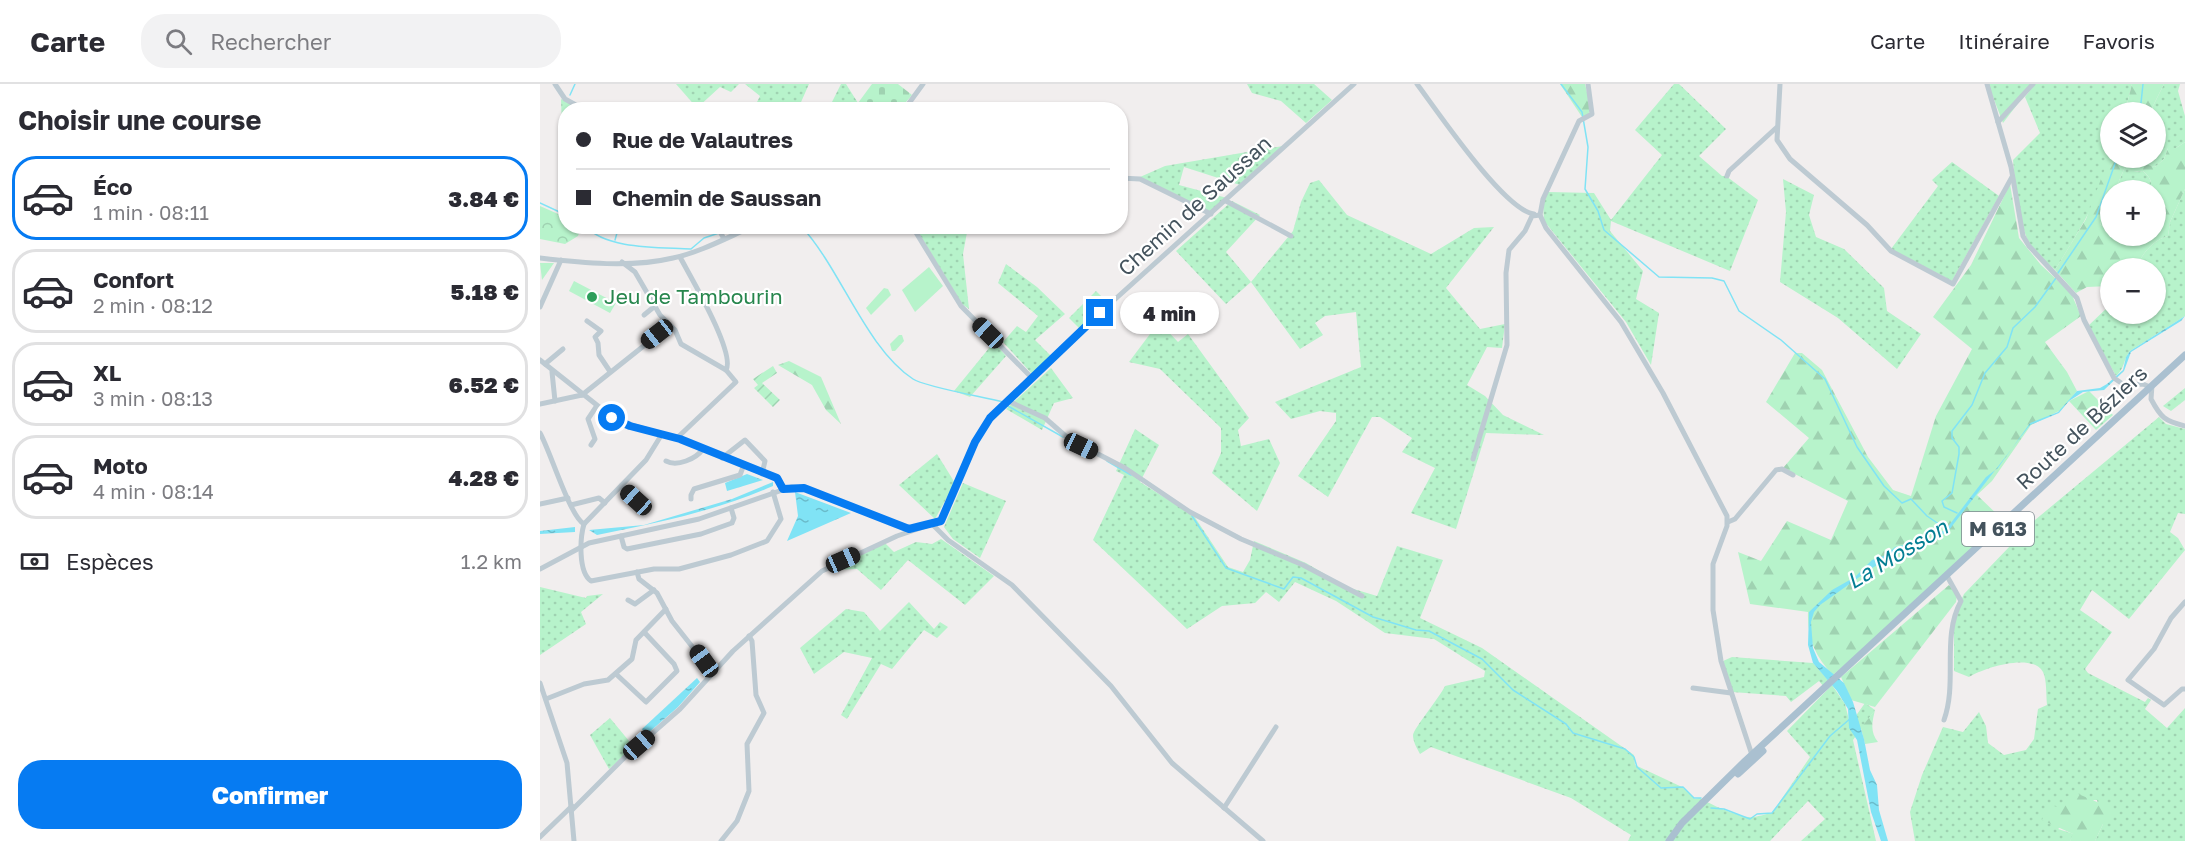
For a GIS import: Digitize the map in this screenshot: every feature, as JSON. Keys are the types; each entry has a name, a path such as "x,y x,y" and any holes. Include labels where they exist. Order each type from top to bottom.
{"main road":[{"name":"Route de Béziers","path":"1797,714 2185,355"},
{"name":"M 613","path":"1680,827 1797,714"},
{"name":"M 613","path":"1669,841 1745,761 1797,714"}],"street":[{"path":"555,84 565,99 570,102"},
{"path":"910,102 923,84"},
{"name":"Chemin de Saussan","path":"936,524 944,518 982,429 1008,401 1354,84"},
{"path":"1417,84 1500,191 1522,211 1537,214 1621,322 1663,393 1721,503 1728,522 1718,548 1711,580 1717,641 1752,756"},
{"path":"1473,459 1507,345 1506,273 1509,250 1537,214 1584,119 1593,110 1588,84"},
{"path":"1780,84 1776,128 1778,144 1790,159 1815,183 1867,225 1891,251 1953,284 2012,177"},
{"path":"1987,84 2012,177 2023,236 2029,246 2077,298 2084,320 2115,379 2124,385 2151,386 2151,399 2166,420 2185,426"},
{"path":"1998,122 2033,84"},
{"path":"1727,176 1729,171 1776,128"},
{"path":"1128,178 1140,179 1211,214"},
{"path":"1226,201 1291,236"},
{"path":"721,234 724,239"},
{"path":"540,258 650,262 680,256 736,234"},
{"path":"917,234 961,306 1032,377"},
{"path":"680,256 716,326 728,363 726,370"},
{"path":"540,307 561,260"},
{"path":"622,262 635,272 681,344 726,370 736,382 677,438"},
{"path":"644,315 655,306"},
{"path":"587,321 601,331 595,338 599,355 609,370"},
{"path":"540,404 582,394 609,370 670,325"},
{"path":"563,349 542,362 596,407 623,424 677,438 743,467 777,478 783,489"},
{"path":"552,372 555,401"},
{"path":"1008,401 1045,418 1069,439 1125,468 1191,512 1231,534 1303,565 1346,590 1362,596"},
{"path":"591,445 595,440 588,419 596,407"},
{"path":"540,433 579,521 586,523"},
{"path":"662,434 651,454 586,523 582,545 585,574 588,580 636,572 679,569 720,558 767,541 782,519 773,492"},
{"path":"722,458 745,440 765,461 762,474"},
{"path":"666,461 678,464 699,455 703,449"},
{"path":"692,499 694,489 740,475 743,467"},
{"path":"1728,522 1735,519 1776,470 1782,469 1793,475"},
{"path":"621,486 636,500 643,500"},
{"path":"540,569 582,545 699,519 783,489 804,488 909,529"},
{"path":"540,504 568,498"},
{"path":"571,505 599,498 605,503"},
{"path":"621,536 624,548 627,549 704,534 732,523 734,518 731,508"},
{"path":"699,519 704,534"},
{"path":"540,837 680,709 749,636 822,571 909,529 936,524 958,546 1011,585 1028,601 1111,686 1172,762 1263,841"},
{"path":"636,572 639,579 654,590 678,628 713,673"},
{"path":"1944,720 1948,698 1950,636 1954,615 1961,601 1947,576"},
{"path":"628,600 635,604 654,590"},
{"path":"2185,602 2171,618 2154,649 2128,680 2164,705 2185,689"},
{"path":"546,699 584,684 606,681 616,674 632,659 635,642 666,609"},
{"path":"616,674 646,702 676,673 677,669 674,664 644,632"},
{"path":"721,841 737,821 748,791 747,744 764,713 756,695 752,640 749,636"},
{"path":"540,683 567,763 574,841"},
{"path":"1693,688 1731,693"},
{"path":"2177,693 2185,697"},
{"path":"1224,808 1276,728"},
{"path":"1745,736 1755,747 1768,741"}],"green space":[{"path":"676,84 739,84 731,92 720,87 704,102 692,102"},
{"path":"745,84 809,84 801,102 757,102 760,96"},
{"path":"841,84 846,84 857,102 832,102"},
{"path":"872,84 898,84 912,95 906,102 859,102"},
{"path":"1247,84 1314,84 1332,100 1306,123 1281,101 1252,93"},
{"path":"1560,84 1585,84 1591,109 1587,116 1582,117"},
{"path":"1674,84 1679,84 1726,129 1699,156 1722,176 1726,176 1758,200 1730,271 1611,221 1610,231 1643,271 1636,299 1659,313 1651,365 1626,322 1544,221 1543,204 1548,192 1594,193 1611,220 1662,155 1635,130"},
{"path":"1988,84 2033,84 2003,123"},
{"path":"2035,84 2132,84 2128,102 2100,102 2100,168 2107,168 2107,170 2104,180 2100,180 2100,189 2088,215 2055,270 2034,250 2024,229 2018,205 2013,160 2040,133 2025,97"},
{"path":"2132,84 2164,84 2155,102 2128,102"},
{"path":"2164,84 2180,84 2178,91 2185,116 2185,142 2176,148 2168,148 2166,154 2166,102 2155,102"},
{"path":"2185,142 2185,189 2166,237 2166,180 2150,180 2143,171 2133,172 2132,169 2166,168 2168,148 2176,148"},
{"path":"1283,146 1240,185 1184,167 1179,185 1227,198 1210,212 1140,177 1165,166"},
{"path":"1952,162 1999,196 1952,281 1891,249 1938,186 1932,180"},
{"path":"2105,168 2125,168 2119,180 2101,180"},
{"path":"2125,168 2135,168 2134,172 2143,171 2150,180 2119,180"},
{"path":"1783,179 1814,195 1809,215 1816,237 1844,249 1884,288 1887,311 1921,334 1897,369 1838,318 1780,282 1786,212"},
{"path":"1319,180 1347,215 1431,254 1474,228 1494,227 1446,288 1480,329 1505,324 1502,348 1487,347 1467,385 1485,396 1503,415 1544,435 1486,433 1456,529 1411,513 1435,468 1402,452 1412,438 1380,417 1372,417 1328,497 1298,476 1336,421 1336,413 1320,411 1291,419 1275,402 1361,367 1356,312 1325,316 1315,323 1323,335 1300,349 1251,282 1293,231 1301,202 1310,183"},
{"path":"2100,182 2100,246 2151,246 2141,258 2100,258 2100,286 2087,287 2076,293 2055,270 2086,219"},
{"path":"2010,184 2019,238 2041,265 2071,293 2081,316 2045,342 2067,372 2077,391 2061,410 2031,425 1992,481 1977,495 2002,519 1947,576 1833,675 1821,661 1813,646 1808,612 1750,604 1738,552 1761,561 1787,521 1831,540 1848,501 1783,468 1809,438 1766,402 1795,353 1802,353 1822,370 1868,457 1893,490 1911,496 1936,416 1972,349 1933,317 1971,265"},
{"path":"2185,189 2185,316 2130,351 2116,376 2088,326 2100,315 2100,324 2166,324 2166,258 2141,258 2151,246 2166,246 2170,222"},
{"path":"1232,201 1260,215 1226,252 1251,282 1226,304 1176,251"},
{"path":"540,206 558,214 558,234 579,234 565,244 540,239"},
{"path":"919,234 967,234 963,254 969,309 962,304"},
{"path":"540,263 554,263 542,280"},
{"path":"1006,264 1037,287 1065,314 1035,340 1052,357 1033,375 1003,342 1017,326 1026,332 1038,316 998,283"},
{"path":"929,267 943,286 915,312 902,290"},
{"name":"Jeu de Tambourin","path":"574,281 616,303 610,313 569,291"},
{"path":"884,288 888,289 891,295 871,315 866,308"},
{"path":"1096,291 1108,303 1080,329 1069,318"},
{"path":"1159,322 1178,342 1188,334 1249,418 1238,430 1241,446 1269,439 1280,463 1257,511 1212,473 1221,453 1221,428 1160,369 1129,362"},
{"path":"902,335 904,341 895,351 892,351 890,344"},
{"path":"994,342 1006,356 970,397 954,391"},
{"path":"789,361 821,377 841,424 826,410 812,385 778,365"},
{"path":"773,366 777,373 762,383 780,400 773,407 754,388 758,385 753,379"},
{"path":"1051,368 1073,398 1054,403 1042,430 1006,409"},
{"path":"2185,388 2185,400 2171,411 2163,406"},
{"path":"2089,391 2113,415 2096,430 2069,401"},
{"path":"2159,417 2166,424 2185,429 2185,514 2178,513 2170,532 2178,538 2185,550 2129,619 2092,590 2080,610 2112,632 2085,669 2088,673 2145,702 2148,698 2151,700 2145,709 2167,728 2185,708 2185,841 2095,841 2103,824 2097,800 2094,800 2058,829 2074,834 2070,841 1915,841 1910,812 1922,775 1943,727 1963,732 1979,712 1986,726 1988,743 2004,755 2026,750 2034,739 2038,709 2047,705 2043,672 2037,666 2029,663 2018,662 1996,666 1969,677 1954,671 1954,615 1964,594 2035,520"},
{"path":"1135,429 1159,445 1140,482 1194,516 1228,567 1243,572 1250,560 1254,541 1306,563 1347,587 1377,596 1397,546 1443,560 1420,618 1482,648 1634,755 1635,765 1682,787 1695,799 1700,798 1748,817 1772,813 1810,757 1787,731 1832,685 1845,704 1850,724 1865,703 1875,710 1853,740 1876,841 1801,841 1825,819 1808,801 1770,841 1628,841 1631,835 1571,798 1431,747 1420,754 1414,743 1413,735 1445,686 1484,677 1485,671 1434,639 1385,633 1336,601 1295,582 1279,602 1266,592 1255,603 1222,606 1187,629 1093,540 1124,475 1116,471"},
{"path":"937,454 955,483 935,519 899,485"},
{"path":"963,483 1006,501 980,558 953,539 944,527"},
{"path":"941,539 994,576 965,605 908,560 881,590 857,569 830,570 885,543 894,552 916,542 932,544"},
{"path":"1949,585 1957,595 1956,602 1875,707 1851,700 1841,677"},
{"path":"540,587 586,598 603,594 581,612 586,624 540,655"},
{"path":"909,602 934,629 940,622 948,627 937,638 924,630 892,669 881,664 847,719 841,715 872,658 844,652 814,674 800,648 846,609 864,612 880,631"},
{"path":"1732,657 1813,663 1829,681 1824,687 1819,681 1791,702 1786,696 1732,692 1723,661"},
{"path":"1875,710 1872,727 1878,742 1865,744 1861,728"},
{"path":"610,718 634,747 609,769 590,735"},
{"path":"2076,793 2111,808 2113,821 2103,824 2095,841 2070,841 2073,834 2042,820 2048,804 2060,808 2066,797"}],"water":[{"path":"2185,316 2181,321 2131,352 2124,371 2104,390 2083,392 2069,401 2059,413 2030,425 2012,449 2030,423 2058,412 2077,391 2100,388 2107,384 2123,370 2130,351"},
{"name":"La Mosson","path":"1995,470 1949,530 1938,538 1910,548 1872,568 1820,605 1814,612 1811,622 1813,648 1819,662 1844,683 1853,702 1864,739 1870,770 1877,785 1879,810 1888,841 1881,841 1871,812 1857,740 1849,728 1848,709 1837,691 1813,663 1808,645 1809,612 1832,590 1855,577 1872,560 1886,555 1895,547 1933,538 1947,528 1986,477"},
{"path":"747,474 763,480 727,491 725,483"},
{"path":"773,482 773,486 752,495 686,515 642,526 597,535 589,530 644,525 732,499"},
{"path":"795,492 851,513 787,541 798,516"},
{"path":"575,527 575,532 540,534 540,531"},
{"path":"697,678 700,682 678,707 646,735 642,729"}],"waterway":[{"path":"570,95 575,84"},
{"name":"La Mosson","path":"1561,84 1582,112 1588,147 1585,189 1598,211 1604,230 1659,277 1712,278 1724,281 1739,311 1781,340 1825,379 1857,447 1884,486 1902,503 1911,499 1927,516 1946,529"},
{"path":"2141,102 2143,84"},
{"path":"2058,273 2096,217 2113,168"},
{"path":"540,203 558,211"},
{"path":"595,234 635,246 691,249 704,238 716,234"},
{"path":"615,240 617,234"},
{"path":"807,234 829,264 867,328 896,365 920,382 1003,402"},
{"name":"La Mosson","path":"1957,513 1944,507 1942,501 1952,493 1959,454 1959,447 1952,438 1952,431 1972,405 1985,373 2007,347 2013,328 2035,307 2056,278"},
{"path":"1008,406 1063,437"},
{"path":"1107,461 1131,475"},
{"path":"1192,516 1226,568 1284,589 1293,577 1301,578 1373,617 1416,630 1429,631 1482,659 1513,690 1566,724 1573,733 1625,749 1634,757 1637,767 1661,788 1683,787 1694,798 1701,798"},
{"path":"1711,808 1724,809 1750,819 1757,814 1772,813 1830,736 1851,718"}],"place":[{"name":"Jeu de Tambourin","path":"592,297"}],"route":[{"path":"612,418 623,424 680,439 743,467 777,478 783,489 804,488 913,530 933,525 944,518 975,442 990,418 1100,313"}]}
